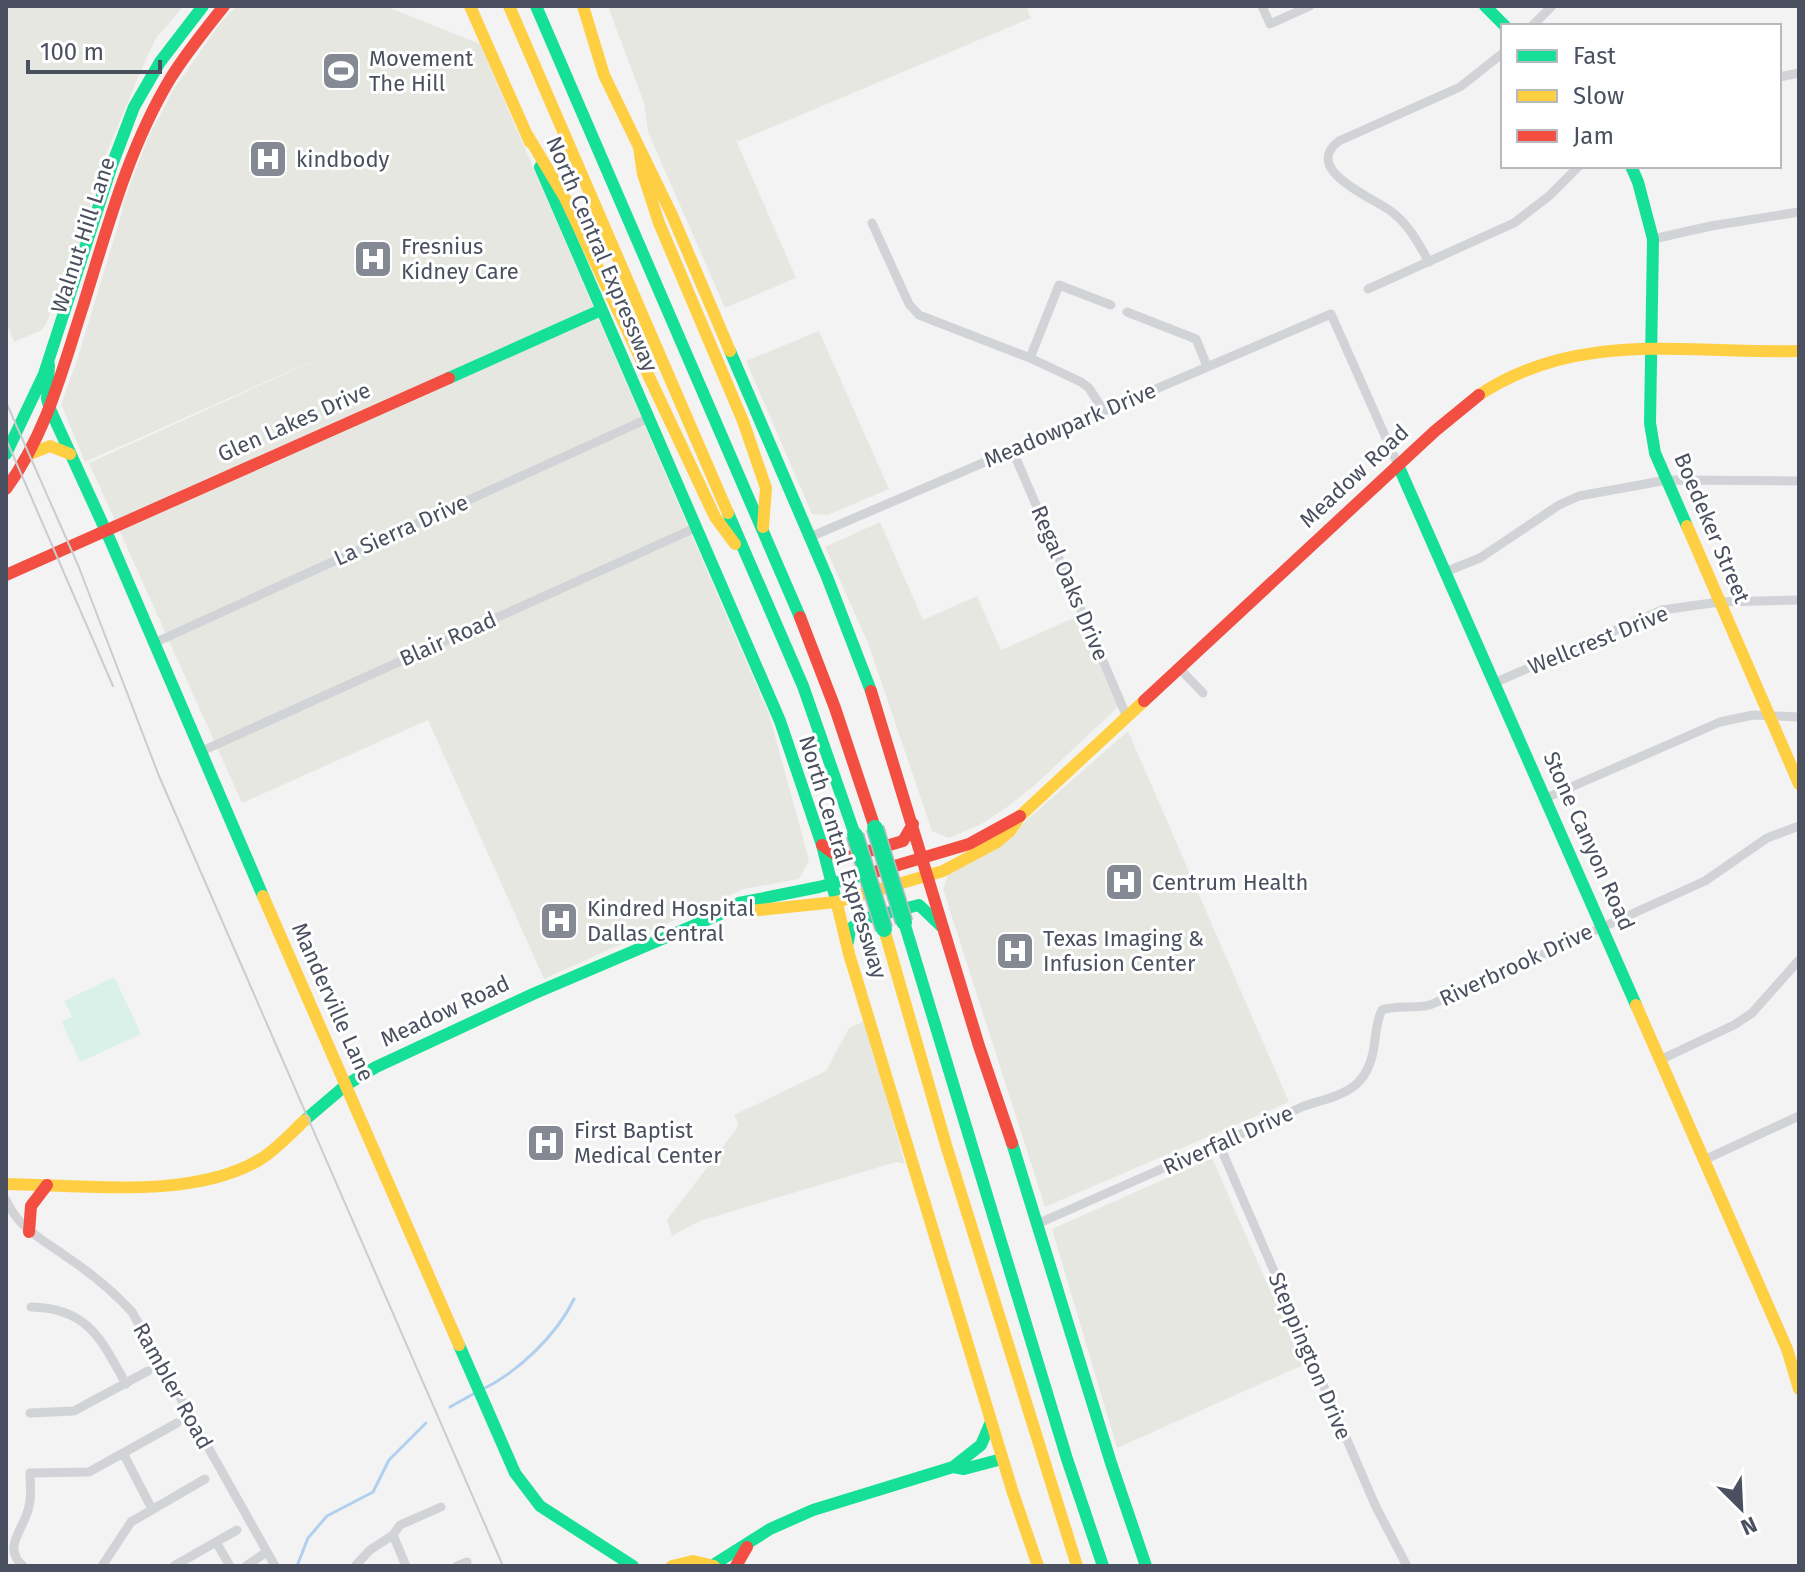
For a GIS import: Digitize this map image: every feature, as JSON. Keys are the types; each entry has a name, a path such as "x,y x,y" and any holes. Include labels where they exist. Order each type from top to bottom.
{"main road":[{"name":"Walnut Hill Lane","path":"6,454 49,365 166,68 203,6"},
{"name":"Walnut Hill Lane","path":"166,68 224,6"},
{"name":"North Central Expressway","path":"470,6 774,707 822,845 849,954 1002,1459 1038,1566"},
{"name":"North Central Expressway","path":"509,6 803,686 884,929 1074,1566"},
{"name":"North Central Expressway","path":"536,6 763,529 824,678 875,828 1067,1459 1103,1566"},
{"path":"583,6 604,75 672,215 810,537 875,701 979,1046 1146,1566"},
{"path":"1485,6 1503,24"},
{"path":"528,136 565,198 715,517 753,568"},
{"path":"639,147 643,174 659,223 743,421 766,488 763,529"},
{"name":"Boedeker Street","path":"1632,168 1653,239 1651,437 1655,453 1799,784"},
{"name":"Walnut Hill Lane","path":"6,489 30,454 50,409 92,254"},
{"name":"Glen Lakes Drive","path":"6,575 601,310"},
{"name":"Meadow Road","path":"730,910 741,912 836,902 929,875 990,847 1398,465 1463,407 1511,376 1568,356 1618,349 1799,351"},
{"path":"49,365 47,399 50,409"},
{"name":"Manderville Lane","path":"50,409 515,1473 532,1498 547,1511 633,1566"},
{"path":"30,454 49,444 58,445 71,455"},
{"name":"Stone Canyon Road","path":"1398,465 1704,1160 1792,1347 1799,1389"},
{"name":"Meadow Road","path":"6,1184 166,1187 228,1174 260,1160 346,1085 408,1051 730,910 739,903 832,884 924,858 969,844 1020,816"},
{"path":"822,845 842,859 903,841 913,824"},
{"path":"849,954 848,935 855,923 919,905 945,930"},
{"path":"29,1232 31,1204 47,1185"},
{"path":"672,1566 698,1560 713,1566 771,1528 819,1508 953,1467 982,1446 988,1438 991,1421"},
{"path":"953,1467 964,1469 1002,1459"},
{"path":"736,1566 751,1542"}],"street":[{"path":"1262,6 1270,24 1310,6"},
{"path":"1534,24 1552,6"},
{"path":"1429,262 1413,233 1392,212 1357,192 1336,174 1329,159 1330,150 1339,141 1469,83 1501,55"},
{"path":"1368,289 1514,223 1549,196 1577,168"},
{"path":"1653,239 1799,212"},
{"path":"872,223 909,304 919,315 1030,358 1081,382 1089,388 1103,410"},
{"path":"1030,358 1059,285 1111,305"},
{"path":"1127,312 1196,339 1207,366"},
{"name":"Meadowpark Drive","path":"810,537 1331,314"},
{"name":"Stone Canyon Road","path":"1331,314 1398,465"},
{"name":"La Sierra Drive","path":"154,643 649,418"},
{"name":"Regal Oaks Drive","path":"1012,449 1127,717"},
{"path":"1445,572 1480,558 1569,500 1601,491 1667,480 1799,481"},
{"name":"Blair Road","path":"202,751 695,528"},
{"name":"Wellcrest Drive","path":"1494,683 1662,610 1719,602 1799,600"},
{"path":"1179,668 1203,693"},
{"path":"1546,798 1720,722 1753,715 1799,717"},
{"name":"Riverbrook Drive","path":"1378,1023 1382,1010 1430,1005 1705,881 1767,838 1799,826"},
{"path":"1660,1060 1734,1025 1752,1013 1799,960"},
{"name":"Riverfall Drive","path":"1037,1224 1304,1106 1346,1093 1369,1070 1378,1023"},
{"path":"1704,1160 1799,1116"},
{"name":"Steppington Drive","path":"1219,1144 1376,1507 1407,1566"},
{"name":"Rambler Road","path":"6,1200 17,1220 29,1232 67,1257 132,1312 275,1566"},
{"path":"31,1307 67,1312 81,1319 105,1345 126,1384"},
{"path":"30,1413 74,1411 148,1371"},
{"path":"23,1566 15,1559 13,1541 30,1505 30,1473 89,1472 177,1423"},
{"path":"124,1455 152,1509"},
{"path":"102,1566 131,1522 205,1479"},
{"path":"355,1566 366,1561 370,1550 393,1535 400,1525 441,1507"},
{"path":"174,1566 237,1530"},
{"path":"393,1535 406,1566"},
{"path":"216,1542 230,1566"},
{"path":"246,1566 265,1553"}],"shaded area":[{"path":"6,6 184,6 156,38 140,73 94,183 84,239 70,259 47,322 42,330 14,342 6,323"},
{"path":"237,6 385,6 480,44 769,714 809,860 799,879 744,889 544,979 428,720 242,803 89,463 340,349 85,462 61,404 123,203 148,138 173,90 221,22"},
{"path":"608,6 1026,6 1031,18 736,140 796,278 725,308 648,132 644,103"},
{"path":"819,331 889,489 828,515 812,514 746,361"},
{"path":"880,522 923,620 977,596 1001,650 1078,616 1118,707 1006,808 980,825 949,838 932,831 868,643 825,547"},
{"path":"1128,731 1289,1102 1045,1207 943,889 948,875 996,847"},
{"path":"865,1021 905,1164 896,1162 700,1221 672,1236 667,1220 737,1128 734,1115 826,1071 849,1028"},
{"path":"1212,1158 1303,1365 1117,1448 1052,1229"}],"green space":[{"path":"114,977 141,1034 80,1062 62,1022 72,1017 64,1001"}],"waterway":[{"path":"481,1390 508,1374 535,1352 567,1313 574,1299"},
{"path":"450,1407 475,1393"},
{"path":"297,1566 308,1538 327,1516 373,1492 389,1460 426,1423"}],"tram line":[{"path":"6,402 78,565 159,776 503,1566"},
{"path":"6,439 113,686"}],"traffic: fast":[{"path":"6,454 44,374 134,107 160,62 203,6"},
{"path":"536,6 800,617"},
{"path":"1485,6 1503,24"},
{"path":"540,167 780,721 822,845 838,908"},
{"path":"1632,168 1653,239 1650,423 1655,453 1687,526"},
{"path":"449,378 601,310"},
{"path":"730,351 827,577 871,691"},
{"path":"49,365 47,399 50,409 110,540 263,896"},
{"path":"1398,465 1636,1005"},
{"path":"728,513 803,686 855,835"},
{"path":"875,828 904,922"},
{"path":"855,835 884,929"},
{"path":"305,1120 346,1085 376,1067 533,994 730,910 739,903 878,871"},
{"path":"848,942 850,929 863,919 919,905 943,928"},
{"path":"904,922 1067,1459 1103,1566"},
{"path":"1012,1143 1146,1566"},
{"path":"459,1345 515,1473 540,1506 633,1566"},
{"path":"953,1467 981,1445 990,1424"},
{"path":"713,1565 770,1529 813,1510 953,1467 964,1469 1002,1459"}],"traffic: slow":[{"path":"470,6 530,142"},
{"path":"509,6 728,513"},
{"path":"583,6 604,75 672,215 730,351"},
{"path":"528,136 565,198 715,517 735,544"},
{"path":"639,147 643,174 659,223 743,421 766,488 763,527"},
{"path":"1479,395 1517,374 1555,361 1594,353 1634,349 1799,351"},
{"path":"30,454 50,446 70,454"},
{"path":"1687,526 1799,784"},
{"path":"730,910 741,912 836,902 943,871 997,842 1010,831 1020,816 1144,701"},
{"path":"263,896 459,1345"},
{"path":"838,908 849,954 1038,1566"},
{"path":"884,929 946,1145 1077,1566"},
{"path":"1636,1005 1787,1349 1799,1389"},
{"path":"6,1184 136,1187 202,1181 232,1173 259,1160 305,1120"},
{"path":"672,1566 693,1561 714,1566"}],"traffic: jam":[{"path":"6,489 32,446 52,400 110,219 142,133 176,69 224,6"},
{"path":"6,575 449,378"},
{"path":"1144,701 1435,431 1479,395"},
{"path":"800,617 835,708 875,828"},
{"path":"871,691 979,1046 1012,1143"},
{"path":"878,871 969,844 1020,816"},
{"path":"822,845 842,859 903,841 913,824"},
{"path":"29,1232 31,1206 47,1185"},
{"path":"736,1566 747,1547"}],"place":[{"name":"Movement The Hill","path":"341,71"},
{"name":"kindbody","path":"268,159"},
{"name":"Fresnius Kidney Care","path":"373,259"},
{"name":"Centrum Health","path":"1124,882"},
{"name":"Kindred Hospital Dallas Central","path":"559,921"},
{"name":"Texas Imaging & Infusion Center","path":"1015,951"},
{"name":"First Baptist Medical Center","path":"546,1143"}]}
